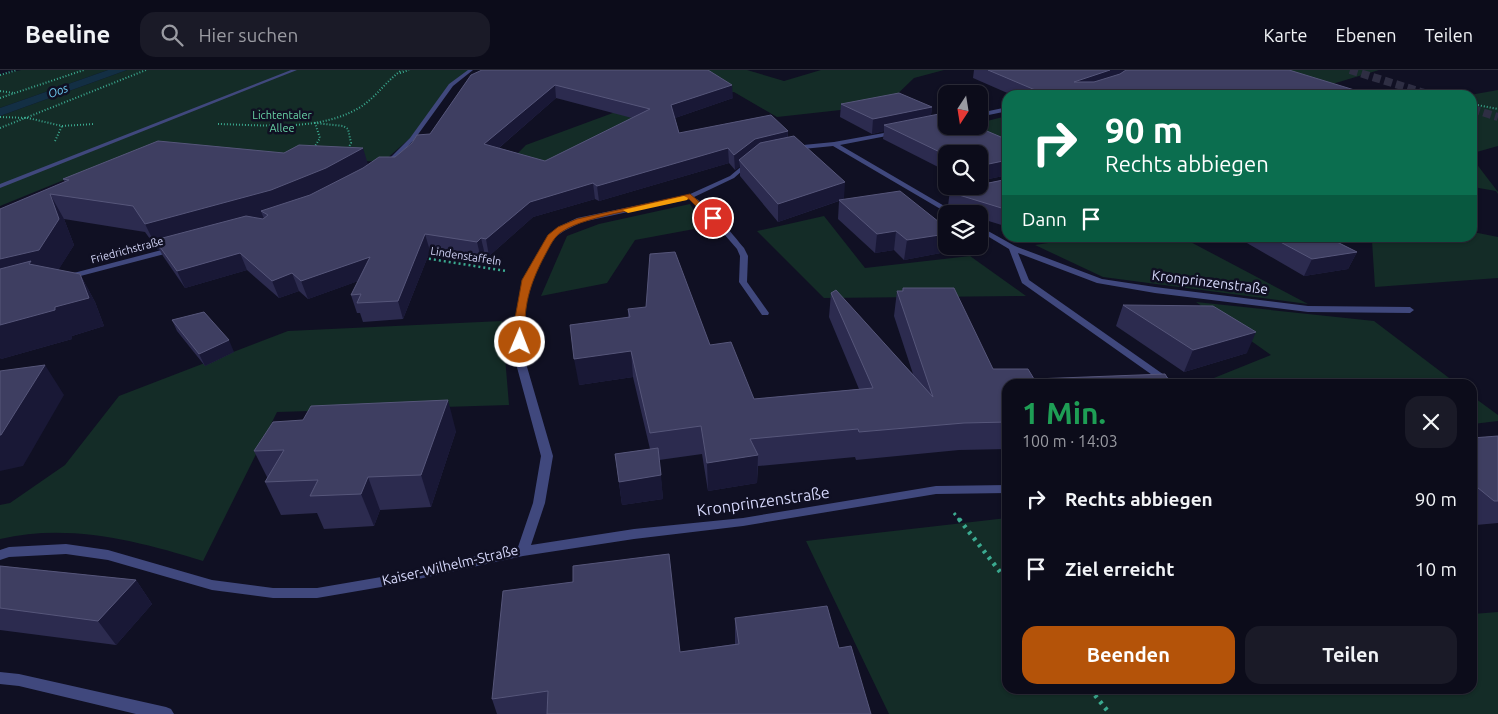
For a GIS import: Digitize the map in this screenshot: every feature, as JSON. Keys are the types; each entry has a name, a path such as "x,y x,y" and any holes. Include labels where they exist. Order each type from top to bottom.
{"street":[{"path":"0,186 295,70"},
{"path":"375,172 389,163 412,140 451,85 471,70"},
{"path":"988,113 1002,110"},
{"path":"782,150 834,144 910,130"},
{"path":"834,144 939,205"},
{"name":"Kaiser-Wilhelm-Straße","path":"0,555 9,552 66,549 99,554 212,585 273,593 318,593 396,579 523,551 539,503 547,456 520,360 519,324 526,280 551,237 560,229 580,220 690,197 732,177 757,156"},
{"path":"690,197 700,203 740,248 744,256 743,282 765,312"},
{"name":"Kronprinzenstraße","path":"988,233 1002,242"},
{"name":"Kronprinzenstraße","path":"1002,242 1012,248 1100,281 1155,290 1308,309 1410,310"},
{"name":"Friedrichstraße","path":"64,278 183,247"},
{"path":"1012,248 1025,281 1165,379"},
{"name":"Kronprinzenstraße","path":"523,551 634,534 743,522 936,490 1002,489"},
{"path":"0,678 19,680 166,714"}],"path":[{"path":"0,75 17,70"},
{"path":"0,98 84,70"},
{"path":"0,128 28,118 110,82 146,70"},
{"path":"315,123 357,110 394,74 402,70"},
{"path":"394,74 409,70"},
{"path":"0,91 14,94"},
{"path":"1477,105 1498,109"},
{"path":"0,117 28,118 62,126 98,124"},
{"path":"310,153 320,138 315,123"},
{"path":"210,124 315,123 343,126 348,129 351,143 345,156"},
{"name":"Lindenstaffeln","path":"422,257 512,272"},
{"path":"936,490 1002,574"},
{"path":"1094,694 1110,714"}],"green space":[{"path":"21,70 108,70 0,108 0,75"},
{"name":"Lichtentaler Allee","path":"127,70 471,70 451,85 416,133 384,161 314,162 128,154 0,206 0,116"},
{"path":"649,70 747,70 784,81 821,70 944,70 914,78 886,105 777,117 734,92 671,99 667,117 605,131 570,153 537,166 513,158 526,145 659,96"},
{"path":"1255,70 1379,70 1319,88"},
{"path":"1498,90 1498,146 1477,152 1477,94"},
{"path":"1002,117 1002,151 976,135 988,135 988,121"},
{"path":"1477,165 1498,192 1498,194 1496,191 1477,188"},
{"path":"690,204 705,227 635,240 607,283 541,296 567,236 599,224"},
{"path":"824,216 865,268 970,256 1026,296 824,298 757,231"},
{"path":"1477,233 1498,237 1498,278 1375,287 1372,242 1477,242"},
{"path":"1054,242 1191,242 1308,304 1103,277 1035,245"},
{"path":"1196,302 1374,321 1450,379 1211,379 1271,355"},
{"path":"502,321 509,405 277,412 203,561 154,547 103,536 52,533 0,539 0,505 10,503 65,465 119,396 288,331"},
{"path":"1477,400 1498,415 1498,421 1477,424"},
{"path":"1002,519 1002,694 1477,694 1477,614 1498,612 1498,714 889,714 806,541"}],"water":[{"name":"Oos","path":"108,70 127,70 0,116 0,108"}],"building":[{"path":"482,70 708,70 732,85 671,105 679,133 771,115 788,131 755,139 734,155 728,148 597,186 593,183 530,202 486,239 481,238 477,242 425,234 398,301 357,303 361,294 351,295 370,257 301,281 292,273 272,281 240,253 177,271 155,240 246,216 263,219 268,215 261,211 310,195 363,168 379,157 395,157 412,143 417,135 430,134 471,75","holes":["555,85 650,109 545,161 484,144"]},
{"path":"988,70 1110,70 1074,82 1094,82 1120,74 1126,70 1289,70 1354,90 1035,90"},
{"path":"899,93 932,107 873,119 841,104"},
{"path":"938,114 938,135 988,135 988,132 1002,137 1002,161 988,164 988,145 938,145 938,151 884,125"},
{"path":"794,136 845,182 778,204 739,160 760,143"},
{"path":"158,141 284,153 299,145 363,148 326,168 271,190 145,224 133,206 50,194 59,219 39,250 0,259 0,209 69,180 63,179"},
{"path":"1002,180 1002,208 959,195 988,195 988,183"},
{"path":"900,191 938,221 938,235 907,240 896,231 877,234 839,200"},
{"path":"1280,242 1337,242 1357,252 1312,259"},
{"path":"675,252 710,345 731,342 754,399 873,388 831,293 836,290 933,397 897,291 903,291 903,288 954,288 993,369 1028,369 1034,379 1002,379 1002,422 964,423 859,432 858,429 750,439 758,455 707,463 701,426 650,433 631,351 574,359 570,325 630,317 628,309 646,307 650,254"},
{"path":"31,261 29,264 80,274 89,298 55,307 55,310 0,325 0,269"},
{"path":"1123,305 1213,306 1256,332 1193,350"},
{"path":"204,312 229,340 199,354 172,320"},
{"path":"45,365 1,435 0,435 0,371"},
{"path":"1165,374 1168,379 1034,379"},
{"path":"448,400 421,475 368,477 361,494 310,496 318,480 265,482 284,450 254,451 273,422 303,420 311,406"},
{"path":"1498,436 1498,501 1494,501 1477,487 1477,438"},
{"path":"658,448 661,475 619,482 615,454"},
{"path":"669,554 680,652 739,644 735,618 827,606 839,648 851,646 871,714 547,714 548,691 492,699 503,591 573,582 573,566"},
{"path":"0,566 136,580 98,621 0,608"}],"tunnel":[{"path":"1350,70 1415,90"},
{"path":"1477,111 1498,117"}],"slow traffic":[{"path":"628,210 684,198"}],"route":[{"path":"520,342 519,324 526,280 551,237 560,229 580,220 690,197 700,203 713,218"}]}
